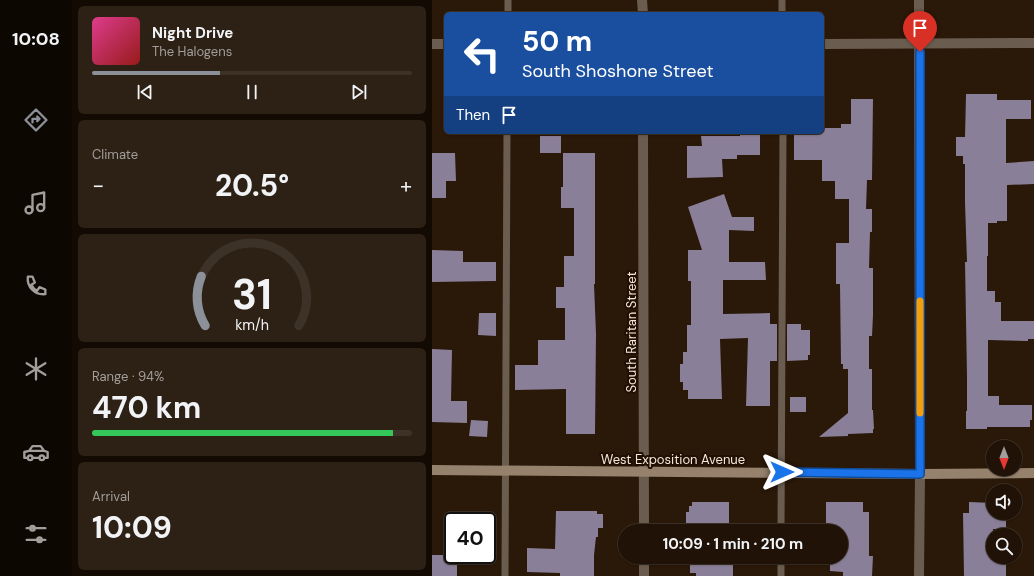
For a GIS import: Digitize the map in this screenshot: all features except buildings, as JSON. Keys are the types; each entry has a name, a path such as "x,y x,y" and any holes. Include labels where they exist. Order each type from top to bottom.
{"street":[{"path":"642,0 643,12"},
{"path":"919,0 919,576"},
{"path":"824,44 1034,43"},
{"path":"432,44 444,44"},
{"name":"South Raritan Street","path":"643,134 644,524"},
{"name":"West Exposition Avenue","path":"432,470 920,474 1034,473"},
{"path":"644,564 644,576"}],"lane":[{"path":"508,0 508,12"},
{"path":"782,0 782,12"},
{"path":"505,576 507,134"},
{"path":"781,524 782,134"},
{"path":"781,564 781,576"}],"slow traffic":[{"path":"920,301 920,413"}],"route":[{"path":"782,472 920,474 920,52"}]}
